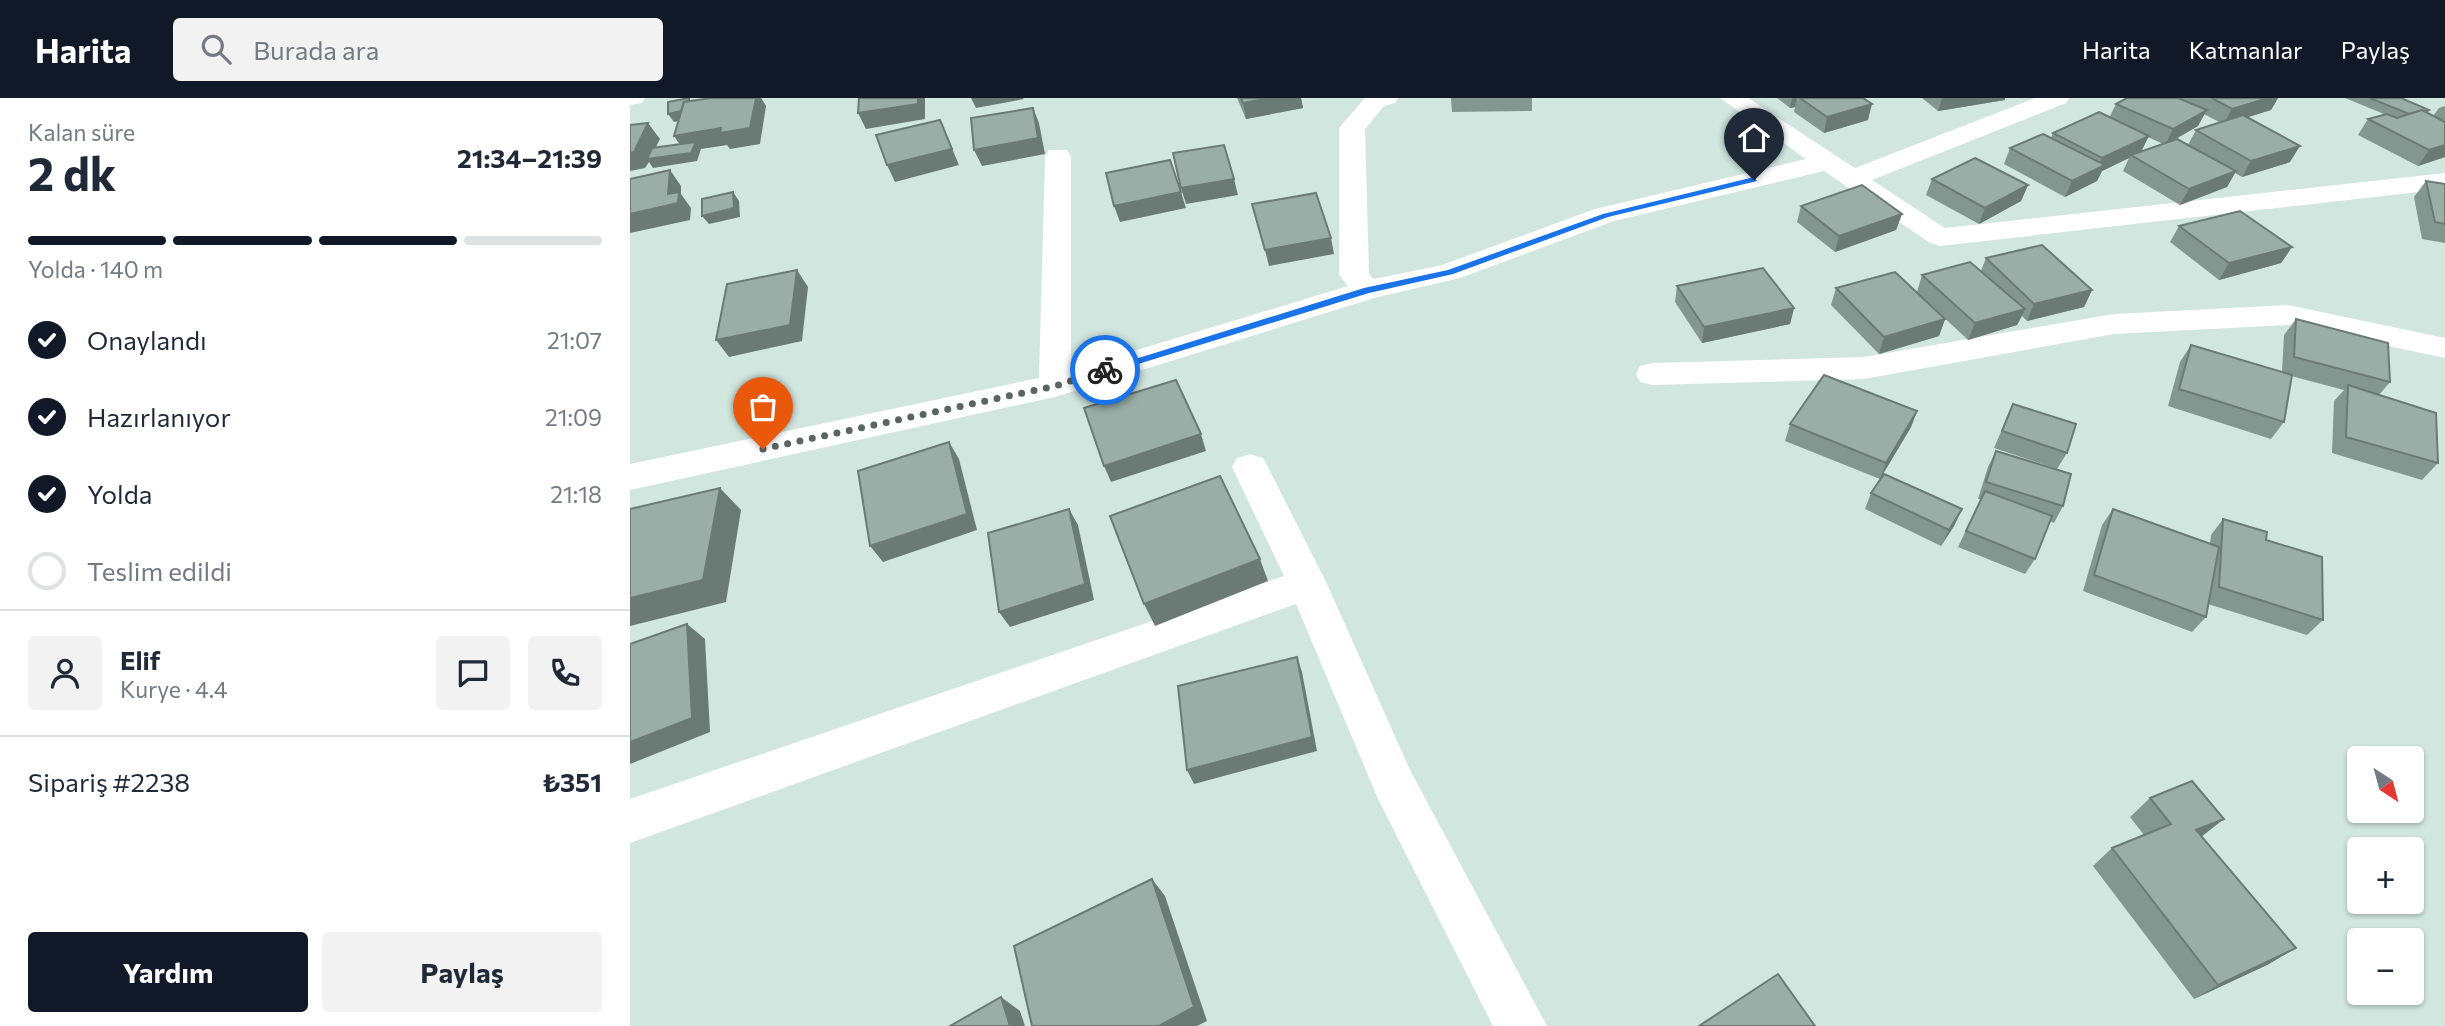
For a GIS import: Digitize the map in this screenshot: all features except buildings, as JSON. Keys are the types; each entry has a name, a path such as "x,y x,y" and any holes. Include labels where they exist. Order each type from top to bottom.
{"street":[{"path":"1367,290 1354,275 1352,128 1375,101 1386,98"},
{"path":"1732,98 1940,237 2445,181"},
{"path":"630,477 1055,386 1367,290 1450,272 1605,215 1841,170 2057,98"},
{"path":"1055,386 1058,156"},
{"path":"1652,374 1864,368 2114,324 2288,315 2445,348"},
{"path":"1250,467 1307,584 1394,785 1513,1023"},
{"path":"630,821 1307,584"}],"way so far":[{"path":"763,449 1055,386 1105,370"}],"route":[{"path":"1105,370 1367,290 1450,272 1605,215 1754,180"}]}
